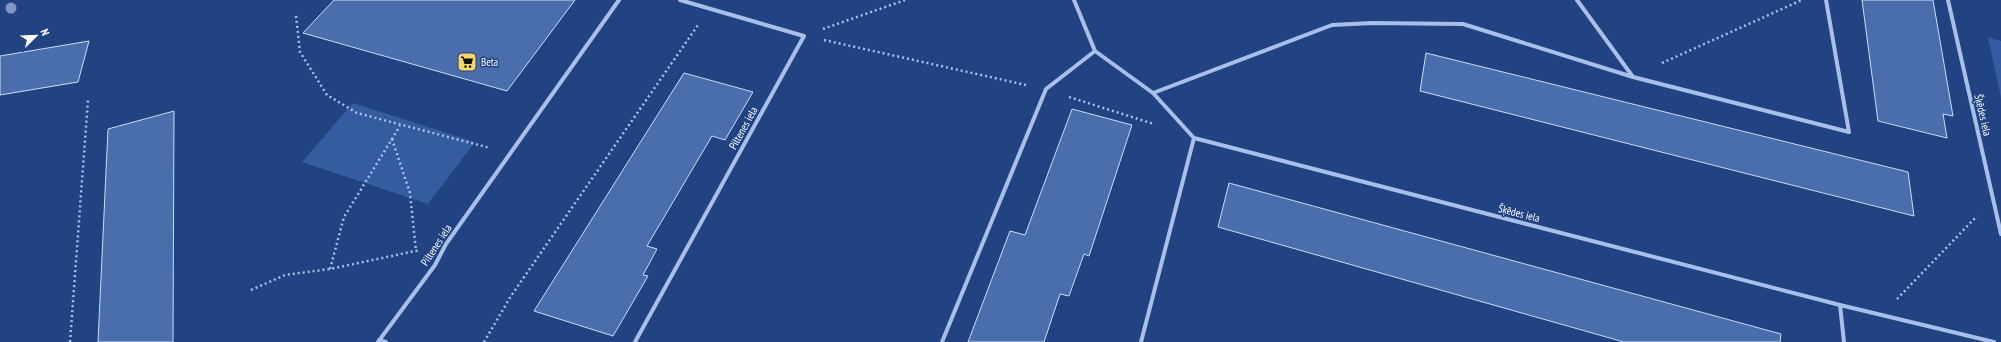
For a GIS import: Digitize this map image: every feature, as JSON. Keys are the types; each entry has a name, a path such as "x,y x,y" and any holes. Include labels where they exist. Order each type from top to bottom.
{"street":[{"name":"Piltenes iela","path":"379,341 435,265 446,244 619,0"},
{"path":"680,0 804,36"},
{"path":"1074,0 1094,51 1153,93 1194,138 1141,342"},
{"path":"1577,0 1633,77"},
{"path":"1153,93 1332,25 1372,23 1463,24 1633,77 1849,132 1826,0"},
{"name":"Šķēdes iela","path":"1948,0 2001,234"},
{"name":"Piltenes iela","path":"635,342 804,36"},
{"path":"942,342 1046,89 1094,51"},
{"name":"Šķēdes iela","path":"1194,138 1840,305 1994,342"},
{"path":"1840,305 1844,342"},
{"path":"379,341 386,342"}],"path":[{"path":"804,36 906,0"},
{"path":"1633,77 1802,0"},
{"path":"484,342 511,296 709,9"},
{"path":"296,16 300,52 327,95 357,113 400,126 511,153"},
{"path":"804,36 1046,89 1157,126"},
{"path":"70,342 88,100"},
{"path":"330,269 344,217 400,126"},
{"path":"392,139 410,193 416,251"},
{"path":"1882,314 1993,200"},
{"path":"251,290 285,275 330,269 446,244"}],"shaded area":[{"path":"1988,37 2001,41 2001,98"},
{"path":"353,103 475,142 428,204 302,162"}],"building":[{"name":"Beta","path":"334,0 575,0 507,91 303,33"},
{"path":"1862,0 1933,0 1953,116 1943,114 1947,138 1878,121"},
{"path":"89,41 78,82 0,95 0,56"},
{"path":"1426,53 1908,172 1914,216 1420,91"},
{"path":"684,73 753,92 725,140 712,136 647,246 657,249 643,275 648,276 613,336 534,311"},
{"path":"1072,109 1132,125 1089,256 1084,254 1069,296 1060,294 1044,342 968,342 1010,231 1025,235"},
{"path":"174,111 173,342 98,342 108,129"},
{"path":"1229,183 1781,334 1780,342 1624,342 1218,227"}],"place":[{"name":"Beta","path":"467,62"}]}
